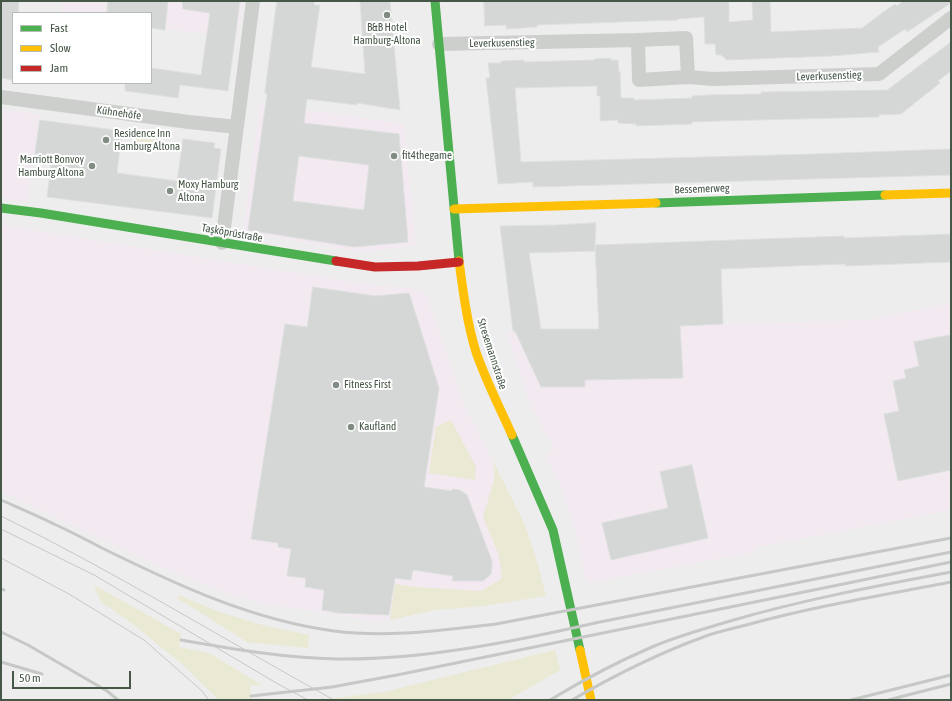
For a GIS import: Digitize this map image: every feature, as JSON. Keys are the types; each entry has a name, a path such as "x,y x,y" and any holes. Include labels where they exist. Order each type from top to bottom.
{"street":[{"path":"222,243 253,1"},
{"name":"Stresemannstraße","path":"435,1 459,262 466,310 476,350 484,373 553,530 567,587 591,700"},
{"name":"Leverkusenstieg","path":"638,40 639,80 688,77 713,79 879,74 951,18"},
{"name":"Leverkusenstieg","path":"439,44 686,38 688,77"},
{"name":"Kühnehöfe","path":"1,97 237,127"},
{"name":"Bessemerweg","path":"454,209 951,193"},
{"name":"Taşköprüstraße","path":"1,208 41,213 298,256 375,267 418,266 459,262"}],"shaded area":[{"path":"63,1 243,1 238,37 152,28 152,12 61,12"},
{"path":"260,103 404,124 416,246 361,252 243,232"},
{"path":"1,109 40,114 27,202 1,198"},
{"path":"1,225 377,286 412,288 426,293 463,403 524,523 536,557 546,596 484,606 435,610 390,620 368,620 262,603 229,594 152,563 1,491"},
{"path":"722,292 723,324 869,320 951,303 951,510 758,547 756,552 587,583 573,523 562,490 546,455 555,450 530,405 506,331 541,329 598,329 597,296"}],"green space":[{"path":"136,137 168,142 167,149 135,144"},
{"path":"451,420 476,467 475,480 429,473 436,427"},
{"path":"492,459 524,523 536,557 546,596 484,606 435,610 390,620 395,584 415,587 481,591 501,579 501,567 498,553 483,517 494,480 494,467"},
{"path":"94,585 181,634 179,647 209,653 262,685 250,685 251,700 219,700 183,665 133,624 101,602"},
{"path":"179,595 219,612 266,626 309,635 308,648 247,642 177,598"},
{"path":"555,650 560,670 508,700 320,700 384,692"}],"building":[{"path":"1,1 19,1 18,12 12,12 12,80 1,78"},
{"path":"108,1 168,1 165,30 152,28 152,12 107,12"},
{"path":"183,1 240,1 228,91 180,85 178,98 125,91 125,84 152,84 152,68 201,75 210,13 183,9"},
{"path":"277,1 315,1 314,5 320,5 311,67 365,74 360,1 390,1 400,110 357,103 357,105 307,99 304,123 399,134 408,242 354,247 248,230 267,94 265,93","holes":["299,156 369,165 364,210 293,201"]},
{"path":"484,1 729,1 729,22 753,20 752,1 770,1 771,32 862,28 895,4 897,6 903,1 951,1 951,3 907,32 905,29 878,47 879,52 832,56 727,60 721,55 716,55 715,44 705,44 704,17 678,20 537,25 537,27 506,29 506,25 485,26"},
{"path":"951,42 951,71 938,81 940,83 901,114 879,115 879,117 692,122 692,124 636,126 636,124 618,123 618,120 600,121 600,96 597,96 597,86 515,88 521,162 951,149 951,175 533,187 533,182 498,184 486,78 490,78 488,63 524,60 524,62 594,60 611,58 611,60 618,60 621,98 634,98 634,100 692,98 692,96 707,95 761,94 761,92 887,90"},
{"name":"Marriott Bonvoy Hamburg Altona","path":"40,120 122,131 117,173 177,181 183,139 215,143 214,148 221,149 212,218 47,197 52,156 35,154"},
{"path":"596,223 595,245 844,236 844,238 951,234 951,262 845,266 845,264 721,269 723,324 680,326 683,378 585,380 585,387 541,387 515,331 513,331 500,226","holes":["595,246 599,329 541,329 529,253 595,251"]},
{"name":"Kaufland","path":"313,287 375,296 409,293 439,388 424,487 452,491 452,489 460,490 467,495 492,561 491,574 483,581 452,581 453,576 413,570 411,580 395,578 389,615 338,613 322,610 324,590 305,587 306,578 287,576 291,549 278,547 278,543 251,539 285,324 307,327"},
{"path":"951,335 951,470 898,481 884,414 899,411 893,381 906,378 904,370 919,366 914,342"},
{"path":"692,465 708,538 611,560 602,523 668,508 660,472"}],"tram line":[{"path":"1,516 86,560 334,700"},
{"path":"1,529 94,575 278,684 308,700"},
{"path":"1,558 69,594 144,640 201,690 209,700"}],"railway":[{"path":"1,500 187,588 244,610 304,626 334,631 374,634 456,629 496,624 951,538"},
{"path":"181,640 220,647 317,658 369,659 434,653 532,637 951,552"},
{"path":"251,696 332,687 397,675 951,562"},
{"path":"550,700 588,678 626,659 661,643 691,633 757,613 812,600 951,572"},
{"path":"572,700 638,665 711,634 850,601 951,582"},
{"path":"1,632 28,645 107,691 118,700"},
{"path":"1,662 42,674"},
{"path":"851,700 951,675"},
{"path":"888,700 951,684"}],"traffic: fast":[{"path":"435,1 459,261"},
{"path":"656,203 885,195"},
{"path":"1,208 41,213 336,261"},
{"path":"512,435 553,530 580,650"}],"traffic: slow":[{"path":"885,195 951,193"},
{"path":"454,209 656,203"},
{"path":"459,261 468,318 476,352 512,435"},
{"path":"580,650 591,700"}],"traffic: jam":[{"path":"336,261 375,267 418,266 459,262"}],"place":[{"name":"B&B Hotel Hamburg-Altona","path":"387,15"},
{"name":"Residence Inn Hamburg Altona","path":"106,140"},
{"name":"fit4thegame","path":"394,156"},
{"name":"Marriott Bonvoy Hamburg Altona","path":"92,166"},
{"name":"Moxy Hamburg Altona","path":"170,191"},
{"name":"Fitness First","path":"336,385"},
{"name":"Kaufland","path":"351,427"}]}
